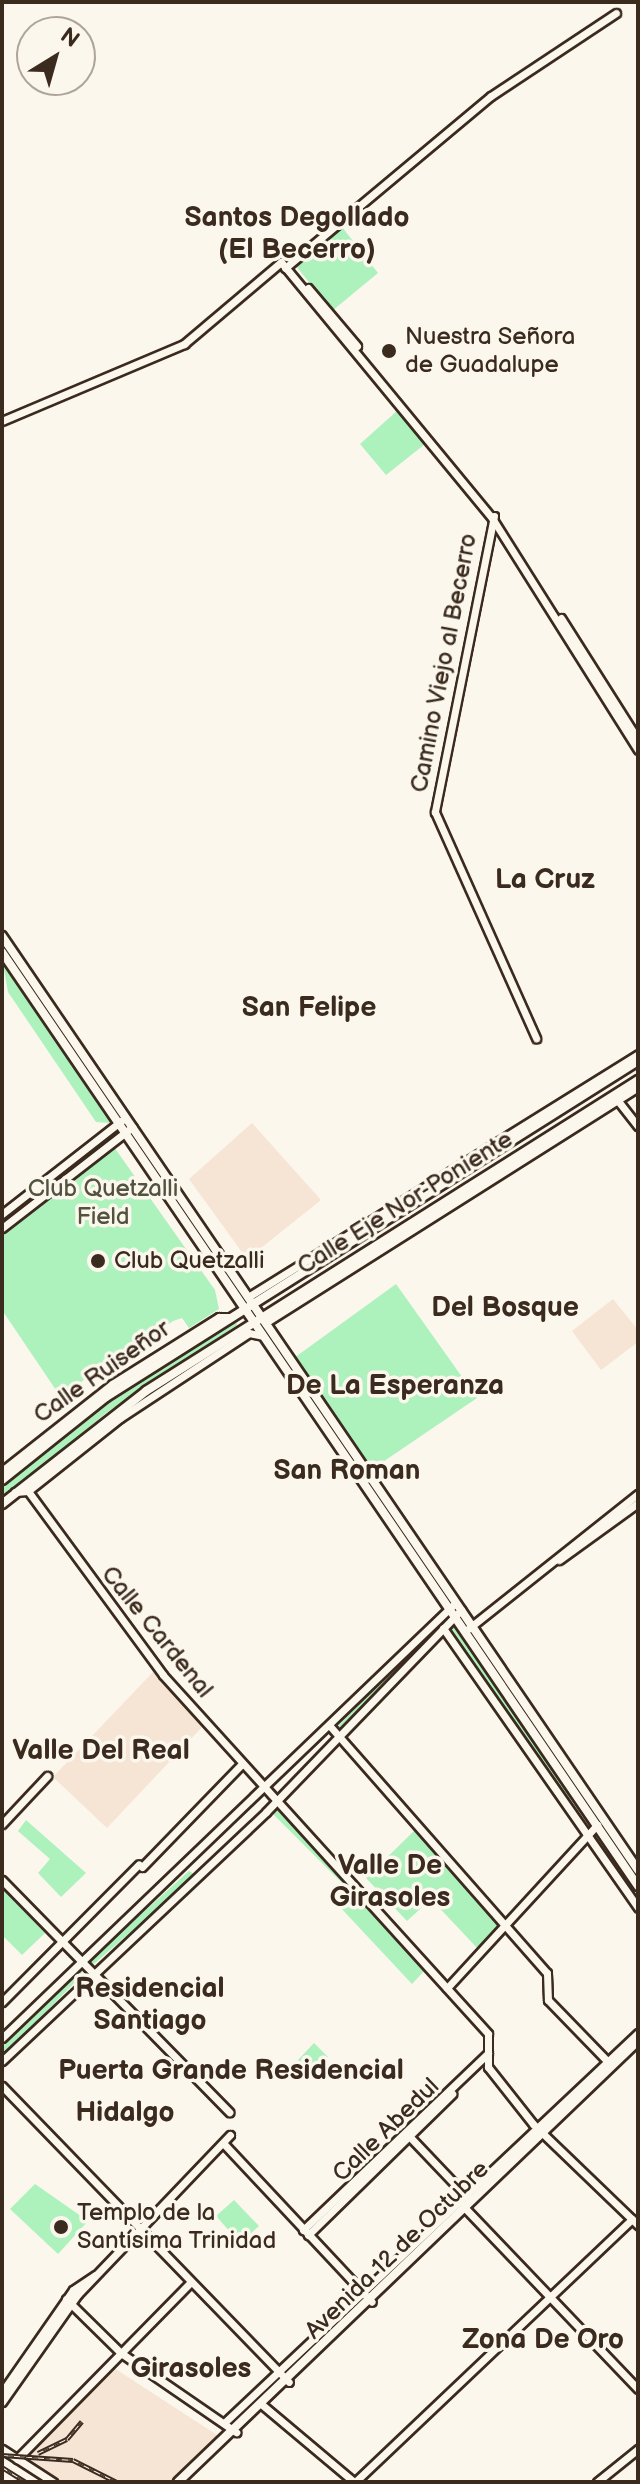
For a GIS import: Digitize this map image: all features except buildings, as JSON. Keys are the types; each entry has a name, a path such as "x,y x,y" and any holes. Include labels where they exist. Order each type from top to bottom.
{"main road":[{"path":"2,936 128,1130 455,1609"},
{"path":"2,952 122,1120"},
{"name":"Calle Eje Nor-Poniente","path":"2,1480 106,1397 248,1303 638,1061"},
{"name":"Calle Eje Nor-Poniente","path":"2,1504 146,1391 616,1098 638,1080"},
{"path":"260,1320 263,1336 638,1870"},
{"path":"469,1629 638,1886"},
{"path":"542,2130 638,2041"},
{"name":"Avenida 12 de Octubre","path":"178,2482 231,2428 262,2405 285,2377 542,2130 638,2048"},
{"name":"Avenida 12 de Octubre","path":"185,2482 231,2428"}],"street":[{"path":"2,421 184,344 285,266 491,96 616,13"},
{"path":"285,266 494,516 638,740"},
{"path":"494,516 638,750"},
{"name":"Camino Viejo al Becerro","path":"494,516 435,812 536,1038"},
{"path":"248,1303 638,1054"},
{"path":"638,1087 616,1098 638,1126"},
{"path":"2,1214 122,1120"},
{"path":"2,1228 128,1130"},
{"name":"Calle Ruiseñor","path":"2,1471 112,1384 219,1317 230,1317"},
{"path":"15,1492 28,1491 149,1398 249,1333 263,1336"},
{"name":"Calle Cardenal","path":"28,1491 105,1605 264,1792 492,2033 490,2054 542,2130 635,2222"},
{"path":"559,1560 638,1494"},
{"path":"469,1629 638,1503"},
{"path":"2,2061 91,1972 275,1803 443,1628 455,1609"},
{"path":"2,2038 264,1792 329,1725 455,1609"},
{"path":"443,1628 638,1908"},
{"path":"329,1725 547,1973 548,2000 608,2062"},
{"path":"2,2002 241,1765"},
{"path":"2,1824 47,1776"},
{"path":"448,1987 597,1825"},
{"path":"2,1880 229,2112"},
{"path":"542,2130 638,2033"},
{"name":"Calle Abedul","path":"305,2233 409,2136 490,2054"},
{"name":"Calle Abedul","path":"305,2233 490,2054"},
{"path":"2,2086 184,2267 190,2283 285,2377 231,2428 121,2353 68,2301"},
{"path":"2,2392 68,2301 144,2227 230,2135"},
{"path":"409,2136 465,2204 638,2389"},
{"path":"224,2144 369,2299"},
{"path":"262,2405 354,2482 550,2297 635,2222"},
{"path":"17,2459 190,2283"},
{"path":"2,2402 68,2301"},
{"path":"2,2449 53,2482"},
{"path":"597,2482 638,2449"}],"shaded area":[{"path":"252,1123 321,1200 247,1259 189,1179"},
{"path":"613,1299 638,1330 638,1342 601,1370 572,1331"},
{"path":"154,1671 203,1726 107,1828 53,1777"},
{"path":"114,2368 220,2437 174,2482 59,2482 21,2458"}],"green space":[{"path":"342,227 378,273 332,311 296,266"},
{"path":"398,410 425,444 386,475 360,444"},
{"path":"2,958 99,1100 110,1123 96,1122 8,992"},
{"name":"Club Quetzalli","path":"114,1147 215,1290 219,1309 189,1328 182,1318 173,1321 60,1396 2,1310 2,1232"},
{"path":"396,1284 477,1398 371,1470 294,1358"},
{"path":"235,1319 237,1325 106,1413 2,1499 2,1485 98,1408"},
{"path":"448,1613 451,1617 339,1733 338,1726"},
{"path":"456,1624 571,1795 570,1801 449,1629"},
{"path":"277,1807 346,1882 347,1888 271,1812"},
{"path":"26,1820 86,1873 61,1897 38,1873 50,1859 18,1831"},
{"path":"417,1828 504,1925 480,1951 431,1899 407,1921 366,1878"},
{"path":"189,1871 196,1875 94,1964 87,1963"},
{"path":"4,1890 45,1933 22,1955 2,1935"},
{"path":"352,1893 426,1969 412,1984 339,1906"},
{"path":"79,1969 83,1974 2,2057 2,2048"},
{"path":"314,2043 328,2057 293,2081 285,2074"},
{"path":"35,2184 88,2221 58,2254 10,2209"},
{"path":"234,2200 259,2226 240,2243 216,2216"}],"railway":[{"path":"38,2453 67,2439 82,2421"},
{"path":"2,2455 73,2460 117,2482"},
{"path":"2,2467 26,2482"}],"place":[{"name":"Nuestra Señora de Guadalupe","path":"389,351"},
{"name":"Club Quetzalli","path":"98,1261"},
{"name":"Templo de la Santísima Trinidad","path":"61,2227"}],"district":[{"name":"Santos Degollado (El Becerro)","path":"297,234"},
{"name":"La Cruz","path":"545,880"},
{"name":"San Felipe","path":"309,1008"},
{"name":"Del Bosque","path":"505,1308"},
{"name":"De La Esperanza","path":"395,1386"},
{"name":"San Roman","path":"347,1471"},
{"name":"Valle Del Real","path":"101,1751"},
{"name":"Valle De Girasoles","path":"390,1882"},
{"name":"Residencial Santiago","path":"150,2005"},
{"name":"Puerta Grande Residencial","path":"231,2071"},
{"name":"Hidalgo","path":"125,2113"},
{"name":"Zona De Oro","path":"543,2340"},
{"name":"Girasoles","path":"191,2369"}],"park label":[{"name":"Club Quetzalli Field","path":"103,1203"}]}
